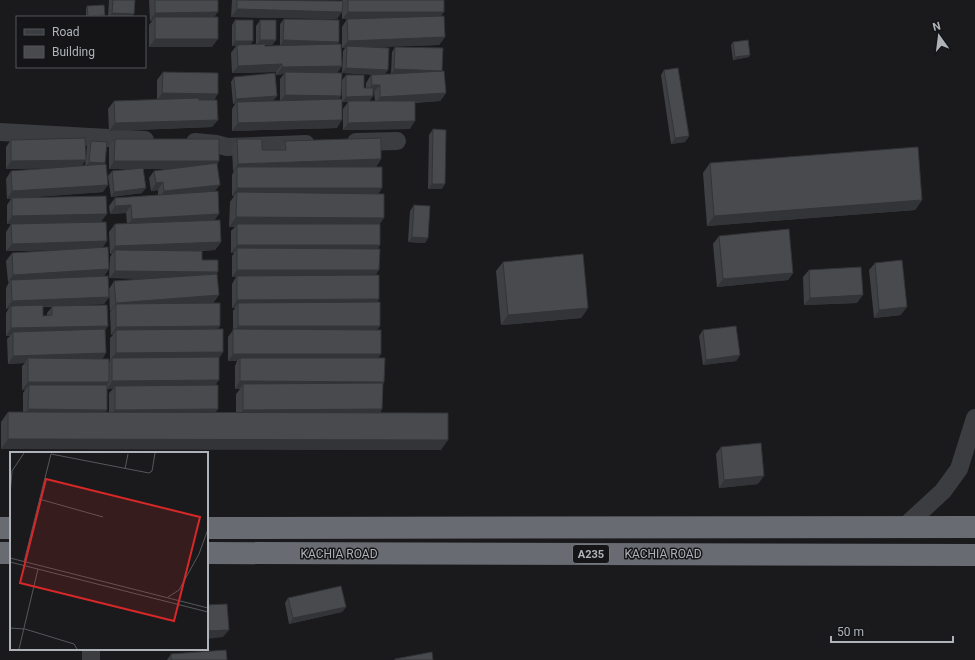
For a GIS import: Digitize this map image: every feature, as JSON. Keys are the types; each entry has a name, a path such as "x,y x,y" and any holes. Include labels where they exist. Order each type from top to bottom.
{"highway":[{"name":"A235","path":"208,528 975,527"},
{"name":"KACHIA ROAD","path":"208,553 975,555"}],"street":[{"path":"0,132 216,144 227,147 320,143"},
{"path":"343,143 396,141"},
{"path":"904,528 943,491 959,469 975,418"}],"building":[{"path":"113,0 135,0 134,14 112,13"},
{"path":"155,0 218,0 218,12 155,13"},
{"path":"237,0 343,1 342,12 237,9"},
{"path":"348,0 444,0 444,12 348,12"},
{"path":"104,5 105,15 88,16 87,6"},
{"path":"444,16 445,37 348,41 347,19"},
{"path":"155,17 218,17 218,39 155,39"},
{"path":"284,19 339,20 339,42 283,40"},
{"path":"235,20 253,20 253,41 235,41"},
{"path":"260,20 276,20 276,40 260,40"},
{"path":"748,40 750,55 735,57 733,42"},
{"path":"265,44 265,46 341,44 342,66 282,67 282,64 238,66 237,45"},
{"path":"347,46 389,48 388,70 346,68"},
{"path":"395,47 443,48 442,71 394,69"},
{"path":"678,68 689,136 675,138 664,70"},
{"path":"444,71 446,93 380,97 380,85 372,85 371,75"},
{"path":"163,72 218,73 218,94 162,93"},
{"path":"285,72 342,73 341,96 285,95"},
{"path":"275,73 277,96 236,99 234,77"},
{"path":"346,75 364,75 364,88 373,88 373,96 346,97"},
{"path":"199,98 199,100 217,100 218,120 115,123 114,101"},
{"path":"342,99 342,120 238,123 237,102"},
{"path":"348,101 415,101 415,121 348,123"},
{"path":"433,129 446,130 445,184 432,184"},
{"path":"85,138 86,160 11,161 11,140"},
{"path":"381,138 381,159 238,164 237,139 262,139 262,150 286,150 285,141"},
{"path":"115,139 219,139 219,161 114,161"},
{"path":"91,141 107,142 105,163 89,162"},
{"path":"918,147 922,200 714,216 710,163"},
{"path":"217,163 220,185 164,191 163,182 156,183 154,171"},
{"path":"106,164 108,185 12,191 11,171"},
{"path":"237,167 382,167 382,188 237,188"},
{"path":"143,168 146,188 114,192 112,171"},
{"path":"218,191 219,214 132,219 131,205 115,206 115,198"},
{"path":"237,192 384,194 384,218 236,217"},
{"path":"106,196 107,214 12,216 12,198"},
{"path":"414,205 430,206 428,238 412,237"},
{"path":"220,220 221,242 115,246 115,224"},
{"path":"106,222 107,241 12,244 11,224"},
{"path":"237,224 380,224 380,245 237,245"},
{"path":"789,229 793,273 723,279 719,236"},
{"path":"108,247 109,269 13,275 12,253"},
{"path":"237,248 380,249 379,270 237,270"},
{"path":"115,250 202,251 202,260 218,260 218,272 115,271"},
{"path":"583,254 588,308 508,315 503,262"},
{"path":"902,260 907,307 879,310 875,263"},
{"path":"861,267 863,295 810,298 809,270"},
{"path":"217,274 219,295 116,303 114,281"},
{"path":"379,275 379,299 237,300 237,276"},
{"path":"108,276 109,297 12,301 11,280"},
{"path":"380,302 380,326 238,326 238,303"},
{"path":"220,303 220,326 116,327 116,304"},
{"path":"43,305 43,316 52,315 52,306 107,305 108,326 11,328 11,306"},
{"path":"736,326 740,355 706,360 703,330"},
{"path":"105,329 106,353 13,356 13,332"},
{"path":"223,329 223,352 116,353 116,330"},
{"path":"233,329 381,330 381,354 233,354"},
{"path":"219,357 219,380 112,381 112,358"},
{"path":"28,358 109,359 109,382 28,382"},
{"path":"240,358 385,358 384,382 240,381"},
{"path":"383,383 382,409 243,410 243,384"},
{"path":"29,385 107,385 107,410 28,409"},
{"path":"218,385 218,409 115,410 115,386"},
{"path":"8,412 448,413 448,440 8,439"},
{"path":"761,443 764,476 724,480 721,447"},
{"path":"341,586 346,607 293,618 288,598"},
{"path":"227,604 229,630 208,631 208,605"},
{"path":"226,650 227,660 171,660 171,654"},
{"path":"432,652 433,660 395,660 395,659"}]}
